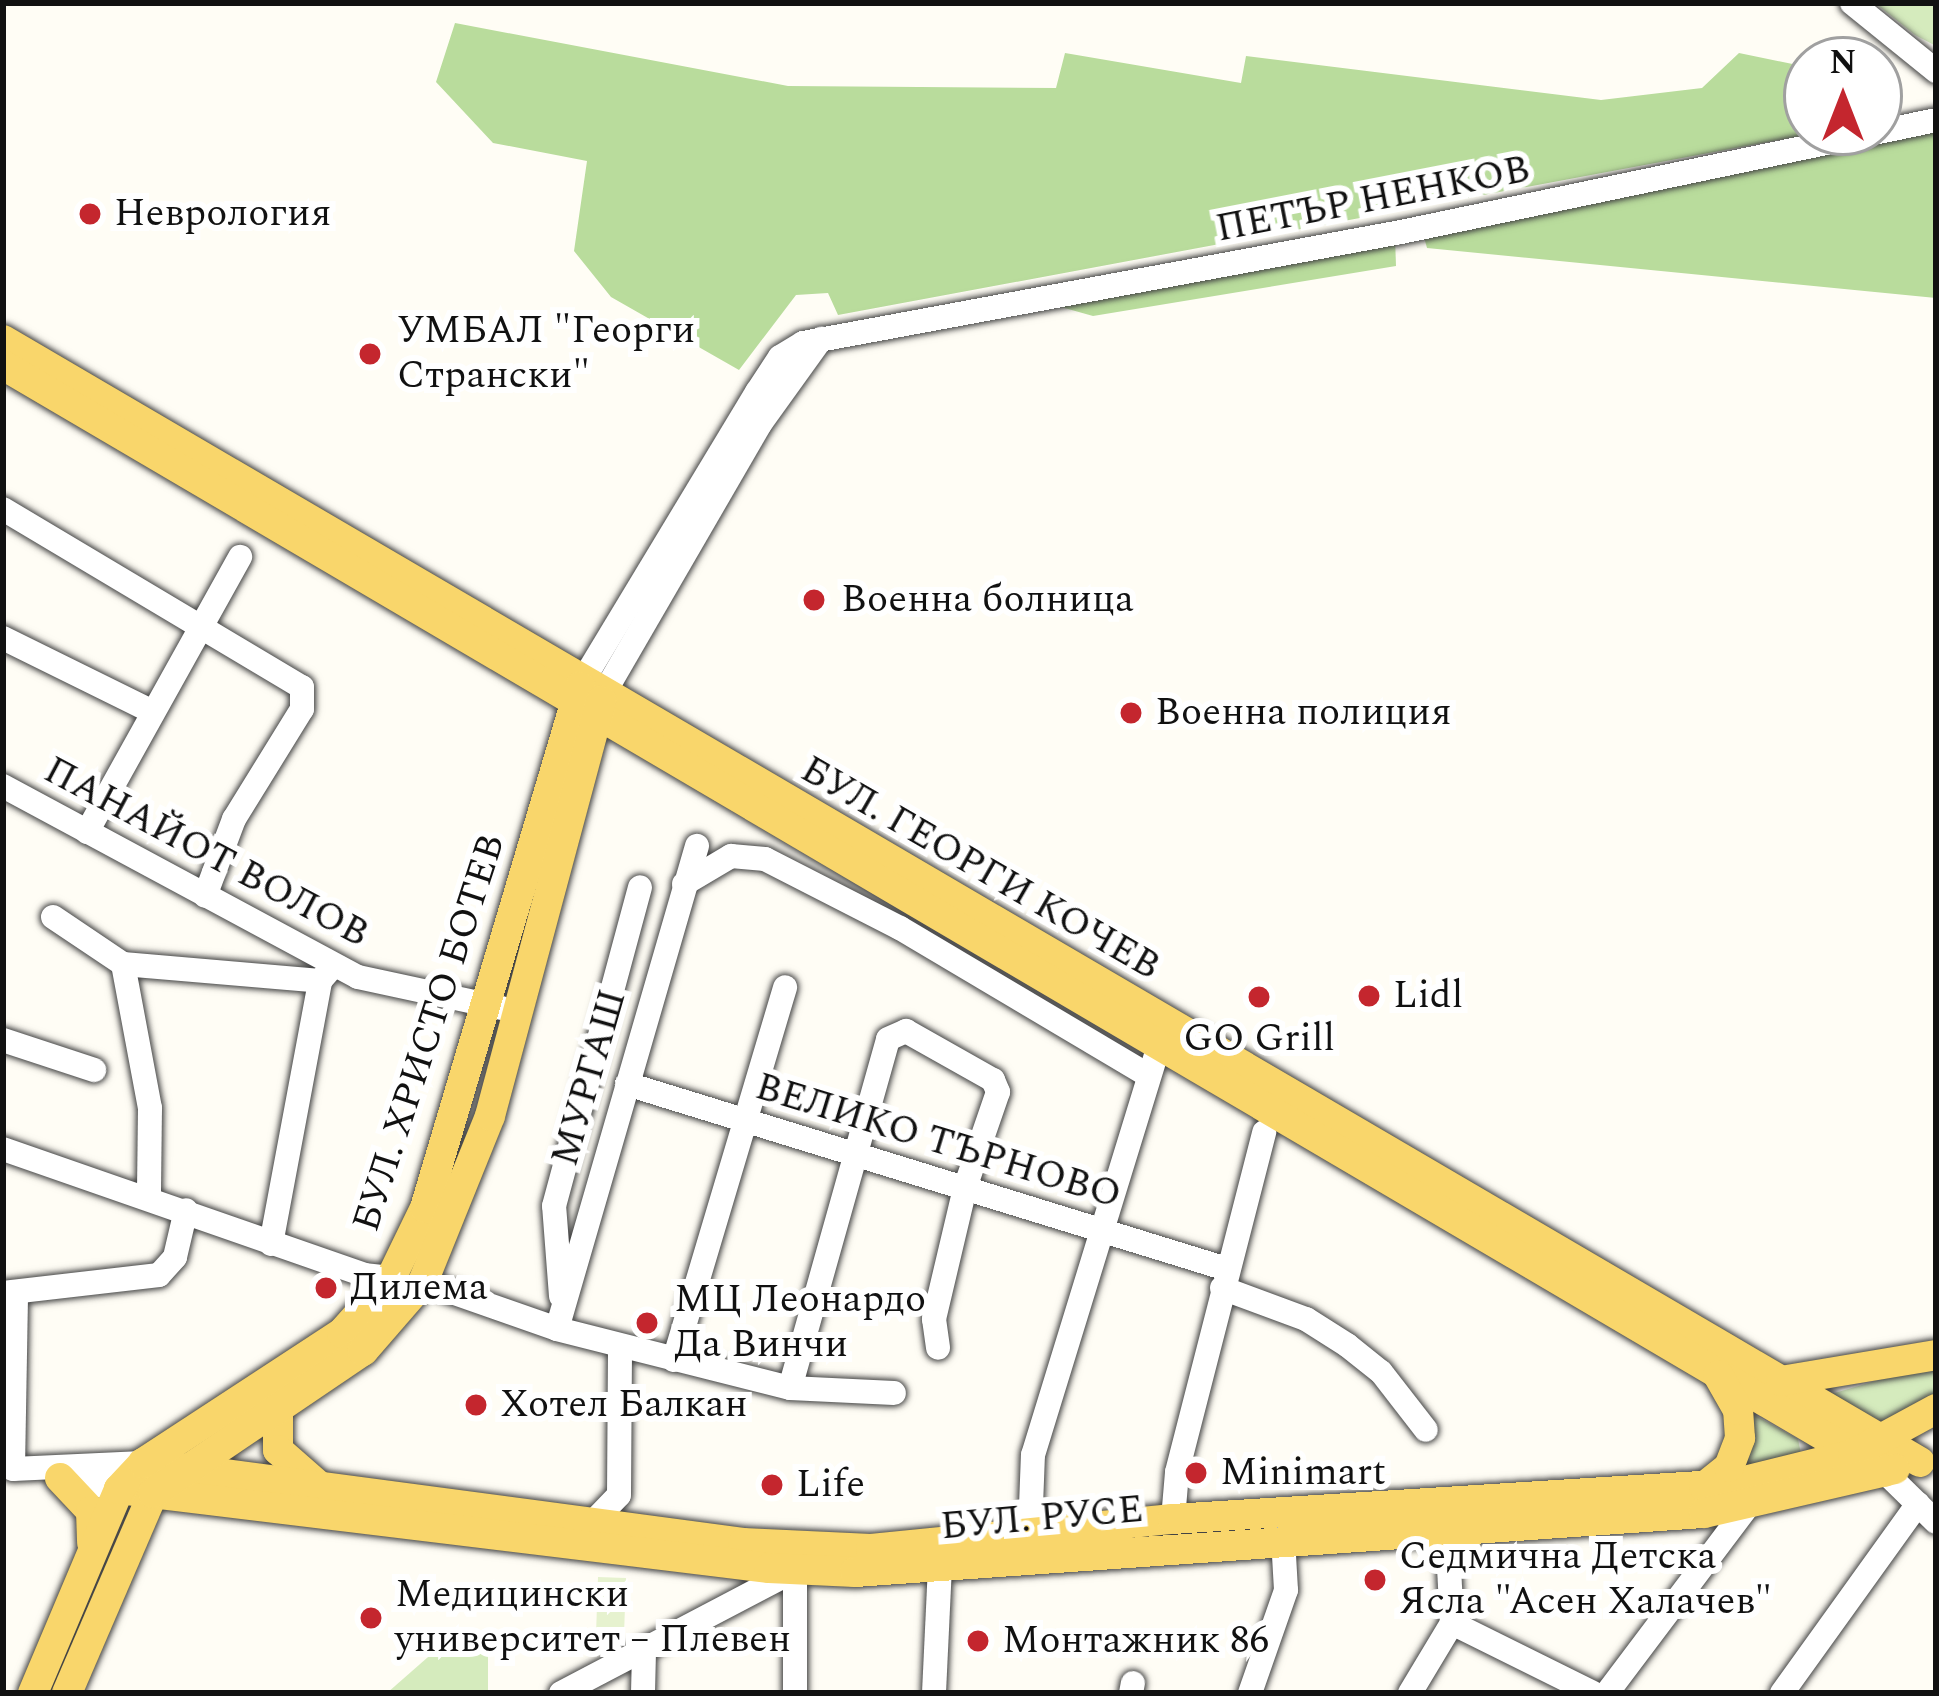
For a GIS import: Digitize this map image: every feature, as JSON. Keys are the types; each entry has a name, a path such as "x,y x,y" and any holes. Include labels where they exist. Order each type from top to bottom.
{"main road":[{"name":"БУЛ. ГЕОРГИ КОЧЕВ","path":"7,359 268,489 588,699 1021,966 1885,1472"},
{"name":"БУЛ. ГЕОРГИ КОЧЕВ","path":"588,699 1157,1048 1781,1381 1930,1467"},
{"name":"БУЛ. ХРИСТО БОТЕВ","path":"67,1693 148,1478 342,1333 391,1278 425,1208 485,1005 588,699"},
{"name":"БУЛ. ХРИСТО БОТЕВ","path":"148,1478 185,1468 363,1351 423,1282 490,1116 588,699"},
{"path":"1781,1381 1936,1355"},
{"path":"1704,1486 1730,1467 1740,1438 1738,1410 1718,1375"},
{"path":"278,1408 278,1450 294,1472 330,1490"},
{"name":"БУЛ. РУСЕ","path":"148,1478 742,1554 871,1549 1173,1519 1704,1486 1853,1454 1936,1409"},
{"name":"БУЛ. РУСЕ","path":"185,1468 592,1522 795,1570 940,1568 1283,1538 1748,1506 1885,1472 1930,1467"},
{"path":"60,1478 91,1511 92,1545"},
{"path":"33,1693 119,1489 148,1478"}],"street":[{"path":"1852,3 1936,71"},
{"name":"ПЕТЪР НЕНКОВ","path":"588,699 780,357 821,339 1401,232 1936,120"},
{"path":"3,509 302,687 302,709 234,819 206,896"},
{"path":"88,832 240,557"},
{"path":"3,638 151,711"},
{"name":"ПАНАЙОТ ВОЛОВ","path":"3,786 206,896 327,973 516,1011"},
{"name":"МУРГАШ","path":"557,1329 561,1298 697,846"},
{"path":"684,884 731,856 765,859 1041,1011 1157,1048 1033,1455 1030,1532"},
{"path":"561,1298 554,1206 640,887"},
{"path":"53,917 123,964 327,973 271,1244"},
{"path":"123,964 150,1108 148,1196"},
{"path":"1021,966 1041,1011"},
{"path":"674,1360 785,987"},
{"path":"790,1388 852,1151 888,1039 906,1031 993,1081 998,1092 965,1188 934,1318 938,1348"},
{"path":"3,1040 94,1070"},
{"name":"ВЕЛИКО ТЪРНОВО","path":"627,1084 1101,1231 1225,1279 1306,1319 1382,1372 1426,1430"},
{"path":"1173,1519 1225,1279 1264,1132"},
{"path":"3,1149 148,1196 271,1244 391,1278"},
{"path":"119,1489 8,1469 17,1420 10,1294 159,1275 175,1257 186,1210"},
{"path":"423,1282 557,1329 790,1388 894,1393"},
{"path":"592,1522 619,1495 620,1346"},
{"name":"БУЛ. РУСЕ","path":"8,1469 148,1478"},
{"path":"1782,1693 1927,1513 1885,1472"},
{"path":"1607,1693 1748,1506"},
{"path":"1410,1693 1452,1623 1447,1528"},
{"path":"1250,1693 1286,1590 1283,1538"},
{"path":"738,1600 742,1554"},
{"path":"934,1693 940,1568"},
{"path":"561,1693 795,1570 795,1693"},
{"path":"1452,1623 1593,1693"},
{"path":"643,1693 644,1652"}],"green space":[{"path":"1875,3 1936,3 1936,46 1915,35"},
{"path":"455,23 788,86 1056,88 1065,53 1241,83 1246,56 1601,100 1702,88 1739,53 1783,62 1783,139 838,315 828,293 796,295 739,370 611,297 574,251 587,161 493,143 436,82"},
{"path":"1936,123 1936,298 1427,248 1420,223 1783,153 1903,156 1903,129"},
{"path":"1395,237 1396,266 1093,316 1061,307"},
{"path":"1936,1363 1936,1395 1878,1424 1828,1395"},
{"path":"1751,1413 1798,1439 1801,1454 1742,1475"},
{"path":"598,1577 626,1578 624,1642 596,1641"},
{"path":"444,1643 488,1645 488,1693 387,1693"}],"place":[{"name":"Неврология","path":"90,214"},
{"name":"УМБАЛ \"Георги Странски\"","path":"370,354"},
{"name":"Военна болница","path":"814,600"},
{"name":"Военна полиция","path":"1131,713"},
{"name":"Lidl","path":"1369,996"},
{"name":"GO Grill","path":"1259,997"},
{"name":"Дилема","path":"326,1288"},
{"name":"МЦ Леонардо Да Винчи","path":"647,1323"},
{"name":"Хотел Балкан","path":"476,1405"},
{"name":"Minimart","path":"1196,1473"},
{"name":"Life","path":"772,1485"},
{"name":"Седмична Детска Ясла \"Асен Халачев\"","path":"1375,1580"},
{"name":"Медицински университет – Плевен","path":"371,1618"},
{"name":"Монтажник 86","path":"978,1641"}]}
